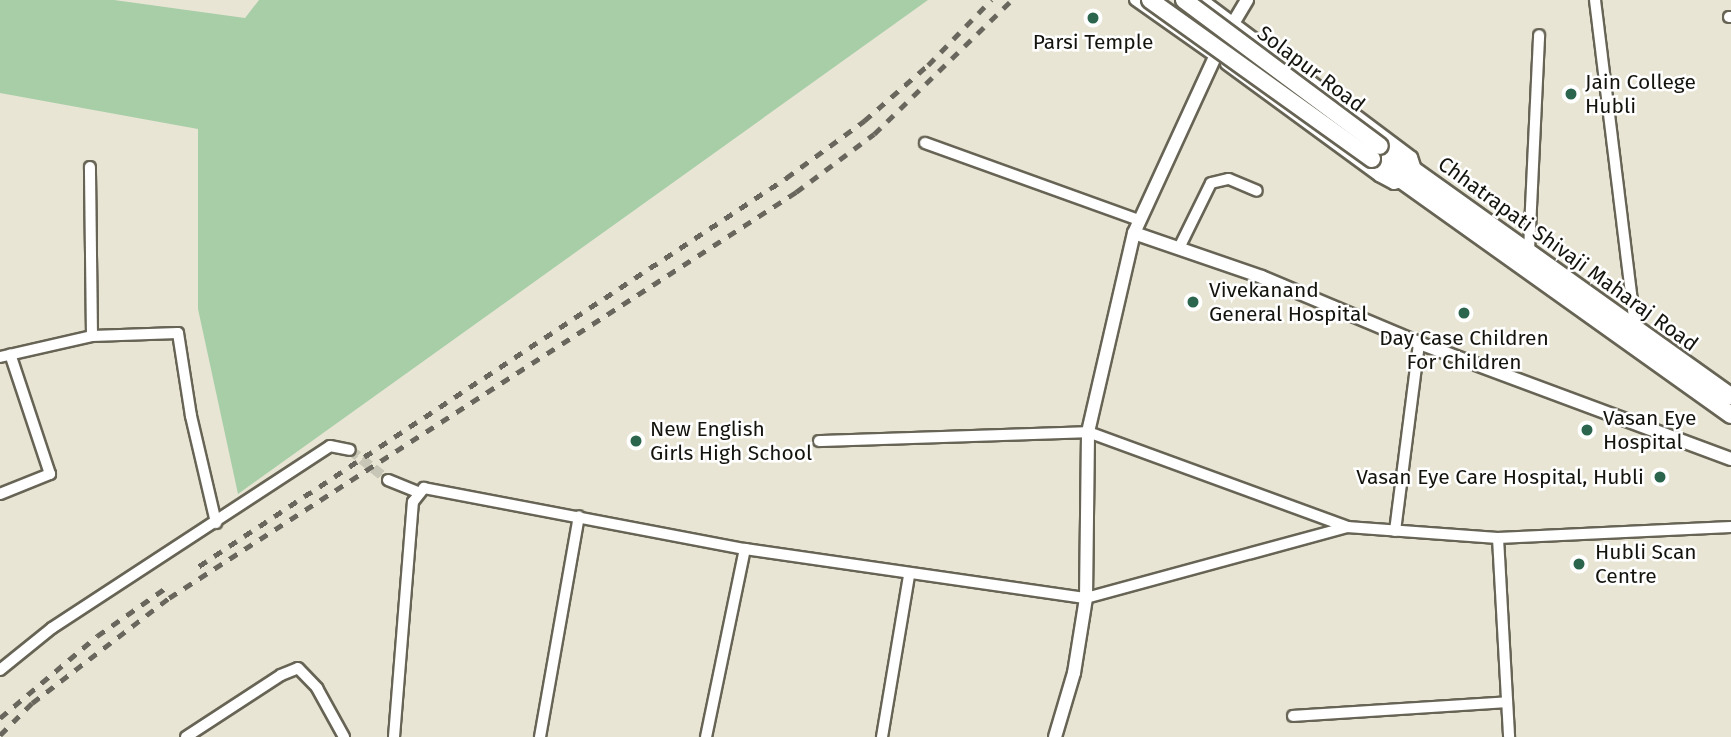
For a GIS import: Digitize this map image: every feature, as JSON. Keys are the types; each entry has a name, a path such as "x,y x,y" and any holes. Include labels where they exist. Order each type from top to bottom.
{"main road":[{"path":"1150,0 1376,153"},
{"name":"Solapur Road","path":"1184,0 1376,153"},
{"name":"Chhatrapati Shivaji Maharaj Road","path":"1376,153 1529,250 1731,396"},
{"path":"1411,176 1731,415"}],"street":[{"path":"1135,0 1379,176 1394,184 1411,176 1412,157 1203,0"},
{"path":"1055,737 1074,673 1086,598 1088,432 1134,233 1222,42 1247,0"},
{"path":"1595,0 1635,328"},
{"path":"1529,250 1539,35"},
{"path":"925,143 1139,220"},
{"path":"90,167 92,336"},
{"path":"1179,248 1212,183 1229,179 1257,191"},
{"path":"1134,233 1262,277 1419,343 1731,459"},
{"path":"0,494 50,474 5,355 92,336 178,332 196,441 216,523"},
{"path":"1395,531 1419,343"},
{"path":"819,441 1088,432 1347,527 1498,538 1731,527"},
{"path":"0,670 52,628 330,446 350,450"},
{"path":"388,480 417,492 432,487 745,548 909,575 1086,598 1347,527"},
{"path":"394,737 413,502 417,492"},
{"path":"540,737 579,516"},
{"path":"1498,538 1509,737"},
{"path":"706,737 745,548"},
{"path":"882,737 909,575"},
{"path":"186,737 298,668 317,688 340,736"},
{"path":"1293,716 1507,702"}],"green space":[{"path":"0,0 114,0 245,18 259,0 928,0 238,494 198,309 198,129 0,93"}],"tunnel":[{"path":"350,450 388,480"}],"railway":[{"path":"199,566 786,178 864,121 928,65 991,0"},
{"path":"0,735 32,703 169,598 796,192 874,134 1012,0"},
{"path":"0,718 97,636 164,589"}],"place":[{"name":"Parsi Temple","path":"1093,18"},
{"name":"Jain College Hubli","path":"1571,94"},
{"name":"Vivekanand General Hospital","path":"1193,302"},
{"name":"Day Case Children For Children","path":"1464,313"},
{"name":"Vasan Eye Hospital","path":"1587,430"},
{"name":"New English Girls High School","path":"636,441"},
{"name":"Vasan Eye Care Hospital, Hubli","path":"1660,477"},
{"name":"Hubli Scan Centre","path":"1579,564"}]}
